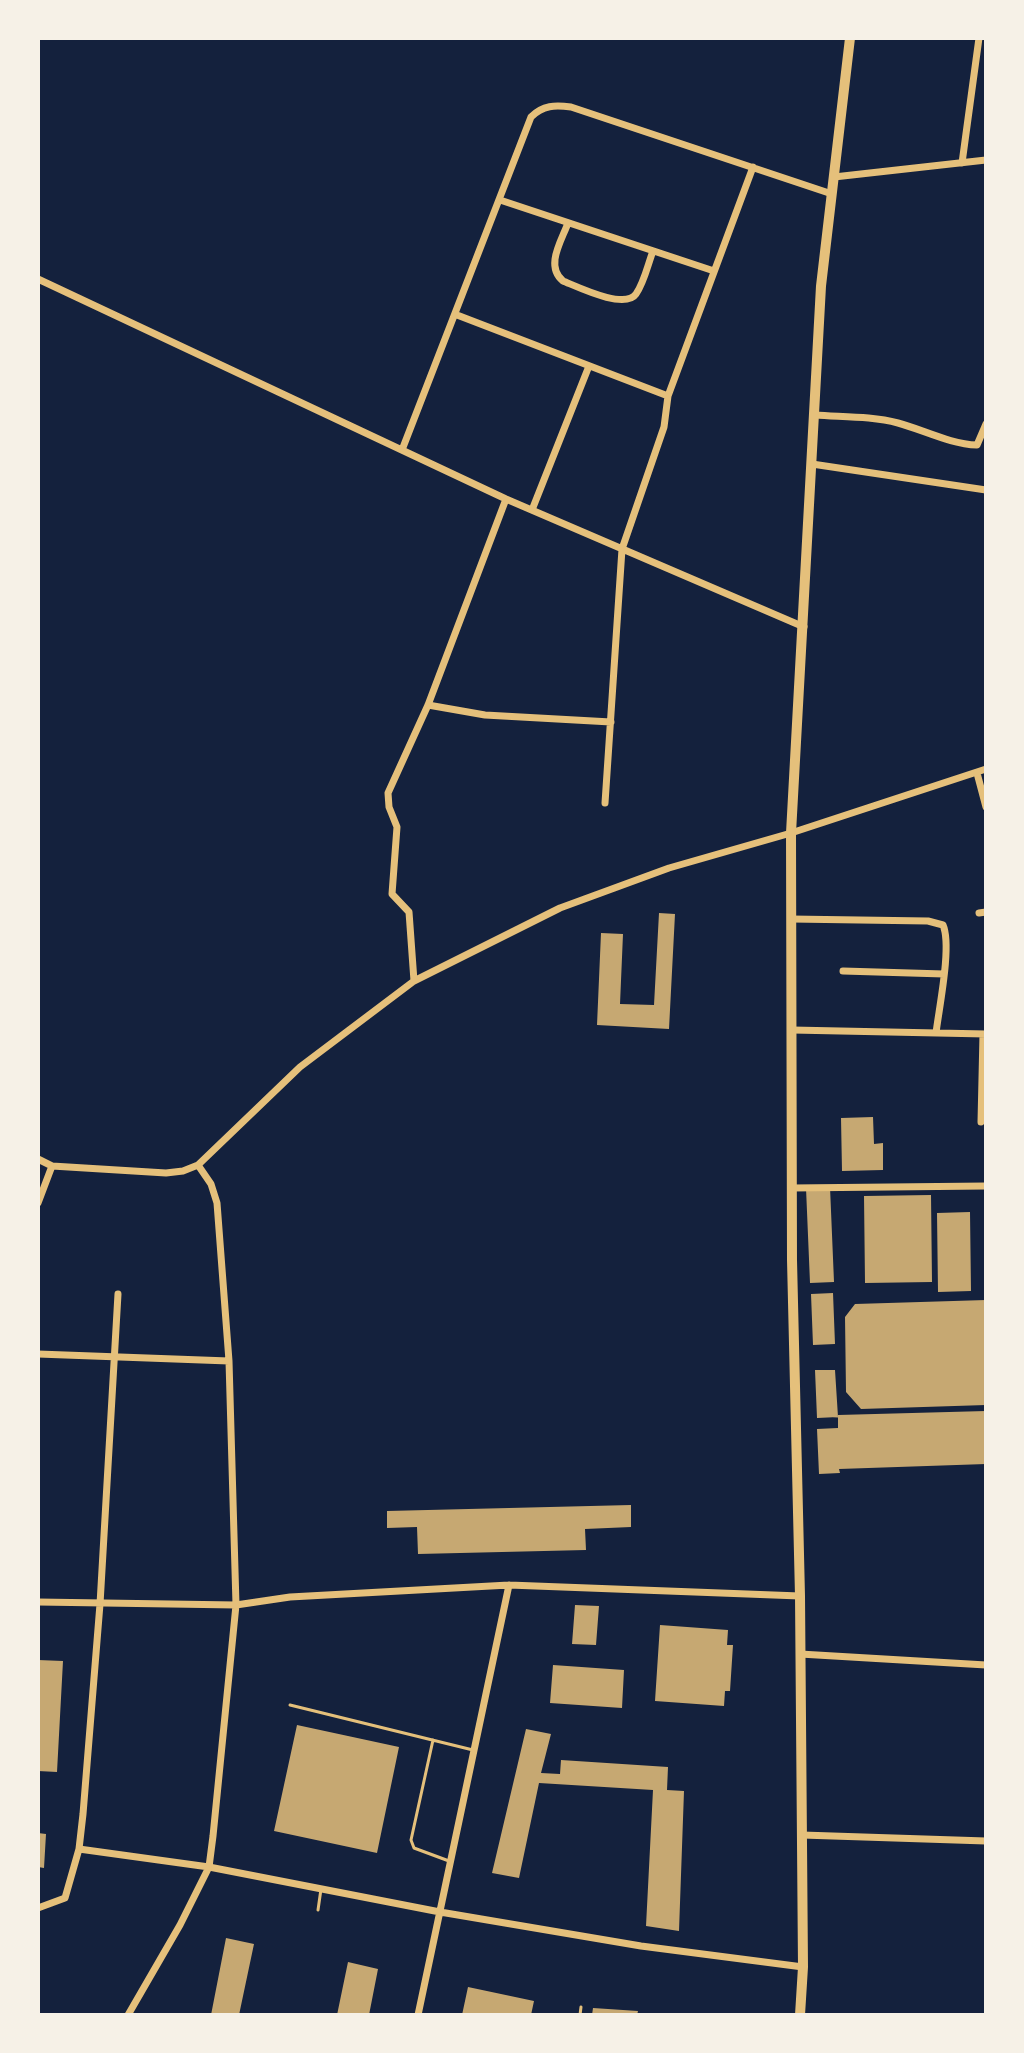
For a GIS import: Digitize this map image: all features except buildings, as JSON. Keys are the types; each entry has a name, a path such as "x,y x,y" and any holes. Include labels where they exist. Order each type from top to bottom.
{"main road":[{"path":"800,2015 803,1967 802,1835 792,1188 791,833 821,286 850,38"}],"street":[{"path":"962,163 979,38"},
{"path":"402,450 457,315 531,117 538,110 548,106 571,107 832,194"},
{"path":"834,177 986,160"},
{"path":"605,803 622,549 664,427 668,396 753,167"},
{"path":"500,200 714,271"},
{"path":"568,223 555,258 553,268 556,276 616,300 631,299 637,294 653,251"},
{"path":"38,279 506,499 804,627"},
{"path":"457,315 668,396"},
{"path":"532,510 589,366"},
{"path":"815,415 893,422 970,445 977,445 981,440 986,424"},
{"path":"812,464 986,490"},
{"path":"414,981 409,912 392,894 397,827 389,807 388,793 428,705 506,499"},
{"path":"428,705 485,715 611,722"},
{"path":"38,1159 52,1166 166,1173 198,1165 300,1067 414,981 560,908 669,868 791,833 986,769"},
{"path":"977,773 986,807"},
{"path":"791,919 943,925 946,929 944,974 936,1033"},
{"path":"843,971 944,974"},
{"path":"792,1030 984,1034 981,1122"},
{"path":"128,2015 180,1925 209,1867 236,1605 229,1361 217,1203 211,1184 198,1165"},
{"path":"38,1203 52,1166"},
{"path":"792,1188 986,1186"},
{"path":"38,1908 65,1898 79,1849 100,1604 118,1294"},
{"path":"38,1354 229,1361"},
{"path":"418,2015 509,1585"},
{"path":"38,1602 236,1605 290,1597 509,1585 800,1596"},
{"path":"800,1654 986,1665"},
{"path":"802,1835 986,1841"},
{"path":"79,1849 209,1867 440,1912 641,1946 803,1967"}],"lane":[{"path":"290,1705 473,1750"},
{"path":"433,1740 411,1840 414,1848 421,1852 451,1861"},
{"path":"318,1910 321,1889"},
{"path":"580,2015 581,2007"}]}
